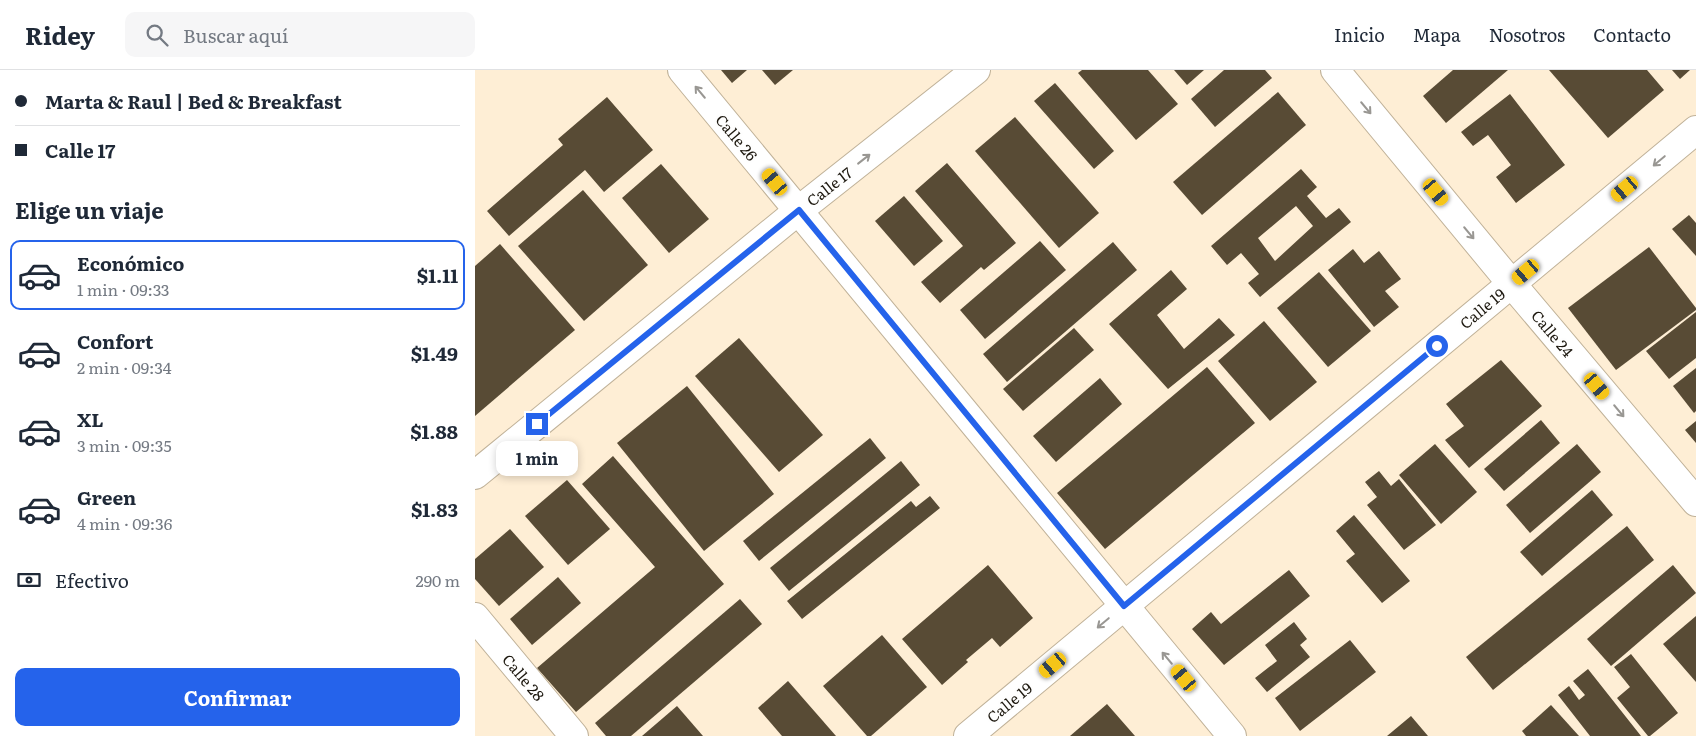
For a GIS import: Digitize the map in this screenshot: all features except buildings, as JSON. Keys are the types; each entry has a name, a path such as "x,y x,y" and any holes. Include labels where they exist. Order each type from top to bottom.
{"street":[{"name":"Calle 26","path":"682,70 1232,736"},
{"name":"Calle 17","path":"475,475 799,210 976,70"},
{"name":"Calle 24","path":"1335,70 1511,283 1696,502"},
{"name":"Calle 19","path":"968,736 1696,130"},
{"name":"Calle 28","path":"475,617 573,736"}],"route":[{"path":"537,424 799,210 1124,606 1437,346"}]}
